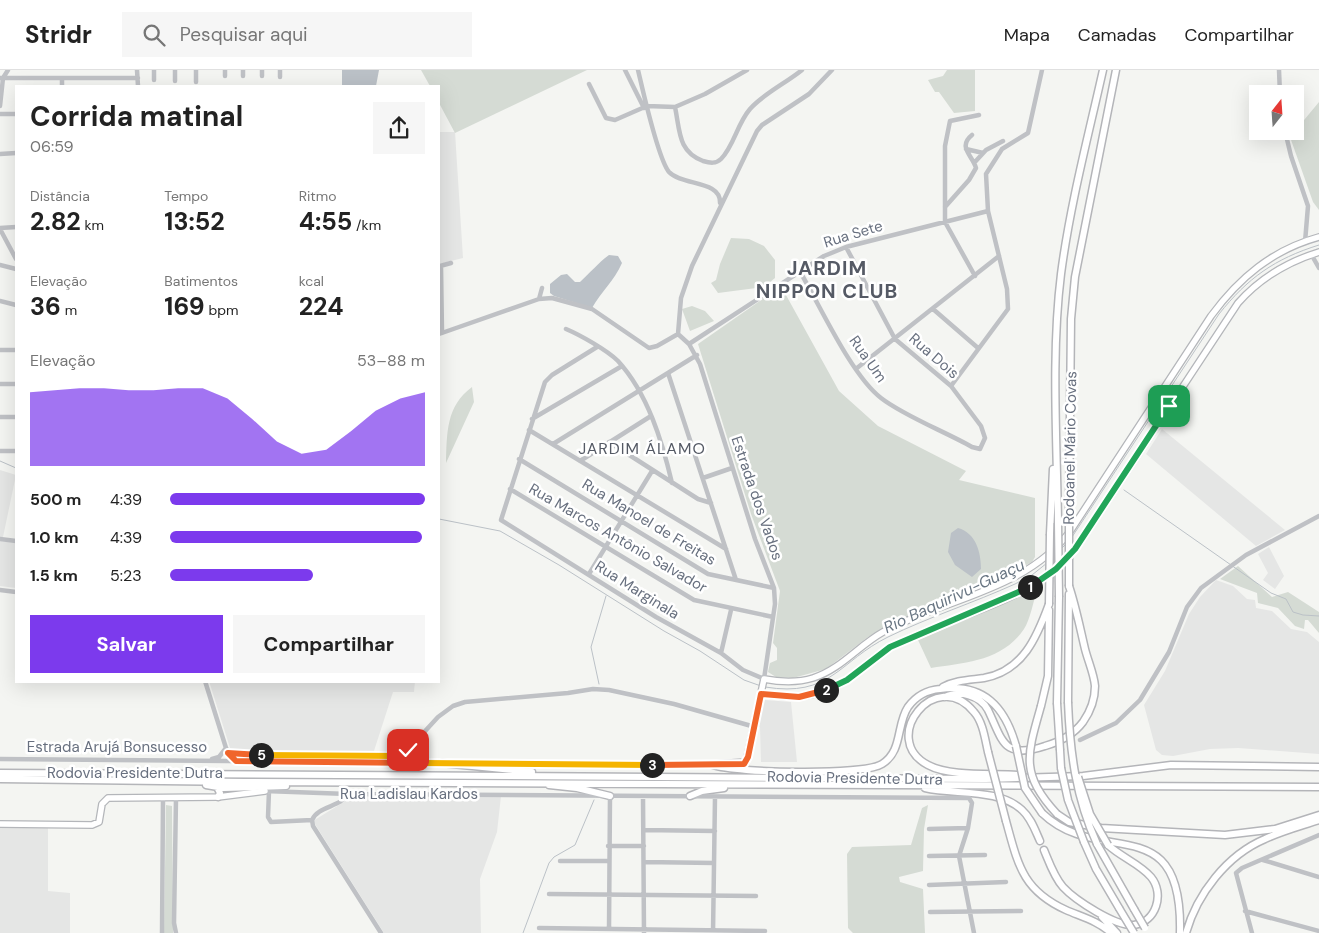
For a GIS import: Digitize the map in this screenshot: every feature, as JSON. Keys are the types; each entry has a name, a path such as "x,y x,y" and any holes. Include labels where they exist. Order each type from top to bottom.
{"highway":[{"name":"Rodoanel Mário Covas","path":"1103,70 1068,231 1061,274 1058,319 1059,597 1057,703 1063,780 1084,842 1134,933"},
{"name":"Rodoanel Mário Covas","path":"1116,70 1074,277 1071,319 1068,702 1073,766 1083,810 1097,844 1146,931"},
{"path":"1057,448 1054,464 1050,534 1048,676 1030,751 1030,772 1037,791 1057,814 1069,822 1101,828 1225,835 1275,829 1319,816"},
{"path":"1057,777 937,769 922,761 910,744 910,723 916,710 922,704 963,694 978,700 986,708 1002,742 1014,750 1046,746 1064,738 1079,728 1091,709 1095,685 1069,586"},
{"path":"713,765 747,770 801,771 865,769 883,763 894,752 902,720 909,706 920,696 951,683 987,677 1002,672 1018,661 1033,644 1049,604"},
{"path":"940,689 966,689 982,694 1003,713 1010,728 1025,788 1042,813 1053,823 1068,832 1136,846 1158,858 1173,877 1178,888 1180,933"},
{"path":"945,697 959,700 974,712 988,752 1021,870 1037,892 1054,904 1102,925 1111,933"},
{"path":"442,763 551,776"},
{"name":"Rodovia Presidente Dutra","path":"0,772 986,779 1083,776 1171,765 1319,767"},
{"path":"1044,850 1064,888 1093,909 1116,921 1133,925 1150,916 1157,904 1158,893 1151,878 1108,845 1093,820 1073,766"},
{"name":"Rodovia Presidente Dutra","path":"0,779 187,782 1319,786"},
{"path":"187,782 217,787 279,787"},
{"path":"267,791 307,782"},
{"path":"526,782 577,788 610,796"},
{"path":"690,796 717,788 749,787 758,784"},
{"path":"912,785 987,796 1011,803 1027,816 1040,840"},
{"path":"217,787 222,797"},
{"path":"1186,933 1200,899 1216,877 1229,864 1262,840 1319,820"},
{"path":"1093,909 1117,933"}],"main road":[{"path":"761,693 799,697 831,688 847,680 890,647 1018,593 1051,574 1079,544 1238,303 1266,277 1308,248 1319,237"},
{"path":"713,765 746,762 764,681 787,682 826,673 882,633 1013,578 1046,558 1072,530 1228,293 1244,277 1268,259 1308,248 1319,252"},
{"path":"0,824 92,825 99,822 102,804 108,798 222,797 229,792 267,791"}],"street":[{"path":"0,106 2,78 8,70"},
{"path":"137,70 138,85"},
{"path":"154,70 154,80"},
{"path":"175,70 175,81"},
{"path":"196,70 196,82"},
{"path":"225,70 225,76"},
{"path":"243,70 243,76"},
{"path":"262,70 262,76"},
{"path":"280,70 280,76"},
{"path":"625,70 645,107"},
{"path":"638,70 645,107 667,170 680,180 715,190 720,196 720,207"},
{"path":"589,84 603,114 608,120 620,119 645,107 676,107 733,80 747,70"},
{"path":"676,107 684,150 696,158 714,163 720,161 725,154 751,108 802,70"},
{"path":"451,263 440,266 440,333 539,299 557,299 592,309 649,348 657,346 678,334 679,307 686,284 720,207 762,125 809,94 832,70"},
{"path":"951,386 1005,314 1009,304 988,211 986,178 988,170 1002,149 1028,133 1042,70"},
{"path":"1279,70 1280,85"},
{"path":"85,78 87,72"},
{"path":"2,78 85,78 126,74 138,78"},
{"path":"62,78 62,85"},
{"path":"0,114 15,114"},
{"path":"975,276 945,222 945,146 948,124 955,118 979,115"},
{"path":"944,207 969,180 976,168 967,155 966,149 967,139 972,135"},
{"path":"1287,140 1308,206 1308,248 1319,268"},
{"path":"974,163 983,154 1003,141"},
{"path":"966,149 983,154"},
{"path":"0,154 15,153"},
{"name":"Rua Sete","path":"690,344 799,270 824,256 846,247 988,211"},
{"path":"15,228 0,229 15,257"},
{"name":"Rua Dois","path":"846,247 895,339 951,386 983,429 985,438 982,447 978,450 972,447"},
{"path":"857,368 933,310 999,256"},
{"path":"842,271 855,264"},
{"path":"0,266 14,269"},
{"name":"Rua Um","path":"799,270 857,368 881,398 972,447"},
{"path":"539,299 542,288"},
{"path":"0,301 15,305"},
{"path":"933,310 978,348"},
{"path":"566,329 597,347 622,366 651,416 672,483"},
{"name":"Estrada dos Vados","path":"678,334 690,344 697,355 732,468 774,588 773,618 764,681"},
{"path":"510,488 532,419 548,378 597,347"},
{"path":"0,350 15,350"},
{"path":"553,444 697,355"},
{"path":"532,419 622,366"},
{"path":"668,373 736,580"},
{"path":"0,384 15,384"},
{"path":"580,461 651,416"},
{"path":"0,417 15,417"},
{"path":"529,430 726,549"},
{"path":"609,442 698,499 711,503"},
{"path":"0,451 15,450"},
{"name":"Rua Manoel de Freitas","path":"519,459 708,574 774,588"},
{"path":"703,478 732,468"},
{"path":"589,574 652,471"},
{"name":"Rua Marginala","path":"510,488 501,516 502,521 666,623 720,653 743,670 764,681"},
{"name":"Rua Marcos Antônio Salvador","path":"510,488 694,600 731,610 773,618"},
{"path":"1080,740 1116,723 1133,709 1163,664 1187,607 1201,588 1264,544 1319,516"},
{"path":"0,539 15,541"},
{"path":"0,590 15,592"},
{"path":"720,653 731,610"},
{"path":"206,683 226,748 236,761"},
{"path":"228,753 397,756 408,750 444,712 465,702 599,689 674,704 755,726"},
{"path":"211,760 219,757 226,748"},
{"name":"Estrada Arujá Bonsucesso","path":"0,759 713,765"},
{"path":"267,791 268,817 271,822 312,820"},
{"name":"Rua Ladislau Kardos","path":"267,791 336,794 969,798 972,803 968,828"},
{"path":"334,804 336,794"},
{"path":"348,794 344,800 315,815 312,820 313,826 380,933"},
{"path":"609,929 608,846 610,796"},
{"path":"643,796 643,895 646,931"},
{"path":"713,932 714,797"},
{"path":"162,933 163,798"},
{"path":"176,798 174,923 176,933"},
{"path":"929,829 968,828 959,856 974,933"},
{"path":"644,830 714,831"},
{"path":"1252,933 1237,882 1238,871 1319,835"},
{"path":"608,846 644,846"},
{"path":"929,856 985,855"},
{"path":"1262,860 1319,877"},
{"path":"560,861 608,861"},
{"path":"644,862 714,863"},
{"path":"930,884 1006,882"},
{"path":"549,894 756,896"},
{"path":"930,912 1021,911"},
{"path":"1245,911 1319,931"},
{"path":"539,928 713,932 764,931"}],"shaded area":[{"path":"342,70 379,70 376,85 342,85"},
{"path":"421,70 587,70 455,133 440,105 440,85 429,85"},
{"path":"947,70 975,70 975,111 954,113 939,92 935,92 928,80 943,76"},
{"path":"1319,102 1319,210 1313,202 1291,140 1304,140 1304,120"},
{"path":"440,132 455,132 463,258 440,264"},
{"path":"731,238 749,239 764,246 775,260 775,278 764,287 718,293 711,283 716,280 720,264"},
{"path":"609,255 618,256 622,263 592,308 550,293 550,284 561,275 567,274 575,282 580,282"},
{"path":"781,286 839,391 878,426 966,471 959,480 1035,498 1035,557 1032,562 996,581 895,622 868,637 826,669 793,678 776,677 768,672 770,663 777,660 777,648 773,643 780,591 751,514 698,344"},
{"path":"692,306 705,311 714,321 690,331 682,309"},
{"path":"472,387 474,402 446,463 448,431 453,411 463,394"},
{"path":"1162,429 1285,530 1256,546 1146,454"},
{"path":"0,470 15,475 15,480 3,537 0,537"},
{"path":"958,528 969,534 973,539 980,556 981,569 972,577 955,565 948,552 951,533"},
{"path":"0,541 15,543 15,588 0,586"},
{"path":"1269,547 1284,576 1275,589 1263,580 1268,573 1258,554"},
{"path":"1238,566 1272,597 1288,592 1319,612 1319,633 1308,620 1305,620 1304,629 1295,626 1278,608 1258,603 1257,593 1220,579"},
{"path":"1216,580 1233,586 1247,599 1255,600 1256,608 1272,611 1291,629 1307,632 1319,642 1319,754 1238,748 1210,749 1173,756 1162,755 1156,750 1144,705 1165,671 1189,614 1200,597"},
{"path":"1037,589 1032,610 1024,629 1005,648 982,659 931,668 918,640"},
{"path":"210,683 415,683 414,692 393,692 373,754 231,751"},
{"path":"765,700 791,702 797,762 761,762 760,727 758,726 762,703"},
{"path":"355,795 501,796 497,832 480,879 481,933 384,933 313,821"},
{"path":"166,805 172,806 173,933 164,933"},
{"path":"928,805 924,829 923,871 899,877 900,882 923,889 925,933 853,933 848,928 847,854 852,847 911,845 922,808"},
{"path":"0,826 48,826 48,891 70,893 70,933 0,933"}],"waterway":[{"name":"Rio Baquirivu-Guaçu","path":"1072,537 1219,314 1241,290 1263,271 1275,263 1319,245"},
{"name":"Rio Baquirivu-Guaçu","path":"0,461 15,468"},
{"path":"1124,490 1271,593 1286,599 1293,612 1319,616"},
{"name":"Rio Baquirivu-Guaçu","path":"440,519 500,531 700,651 744,680 761,686"},
{"name":"Rio Baquirivu-Guaçu","path":"1060,550 1066,544"},
{"name":"Rio Baquirivu-Guaçu","path":"765,687 787,689 805,687 820,682 833,675 871,646 888,637 1015,584 1032,575 1047,563"},
{"path":"599,684 591,647 606,596"},
{"path":"523,933 549,863 554,857 575,845 594,800"}],"district":[{"name":"JARDIM NIPPON CLUB","path":"827,280"},
{"name":"JARDIM ÁLAMO","path":"642,448"}],"route":[{"path":"408,750 397,756 231,755 228,753 236,761 682,766 744,764 748,757 761,694 777,697 799,697 824,691 847,680 870,660 890,647 1032,587 1056,569 1079,544 1169,406"}]}
